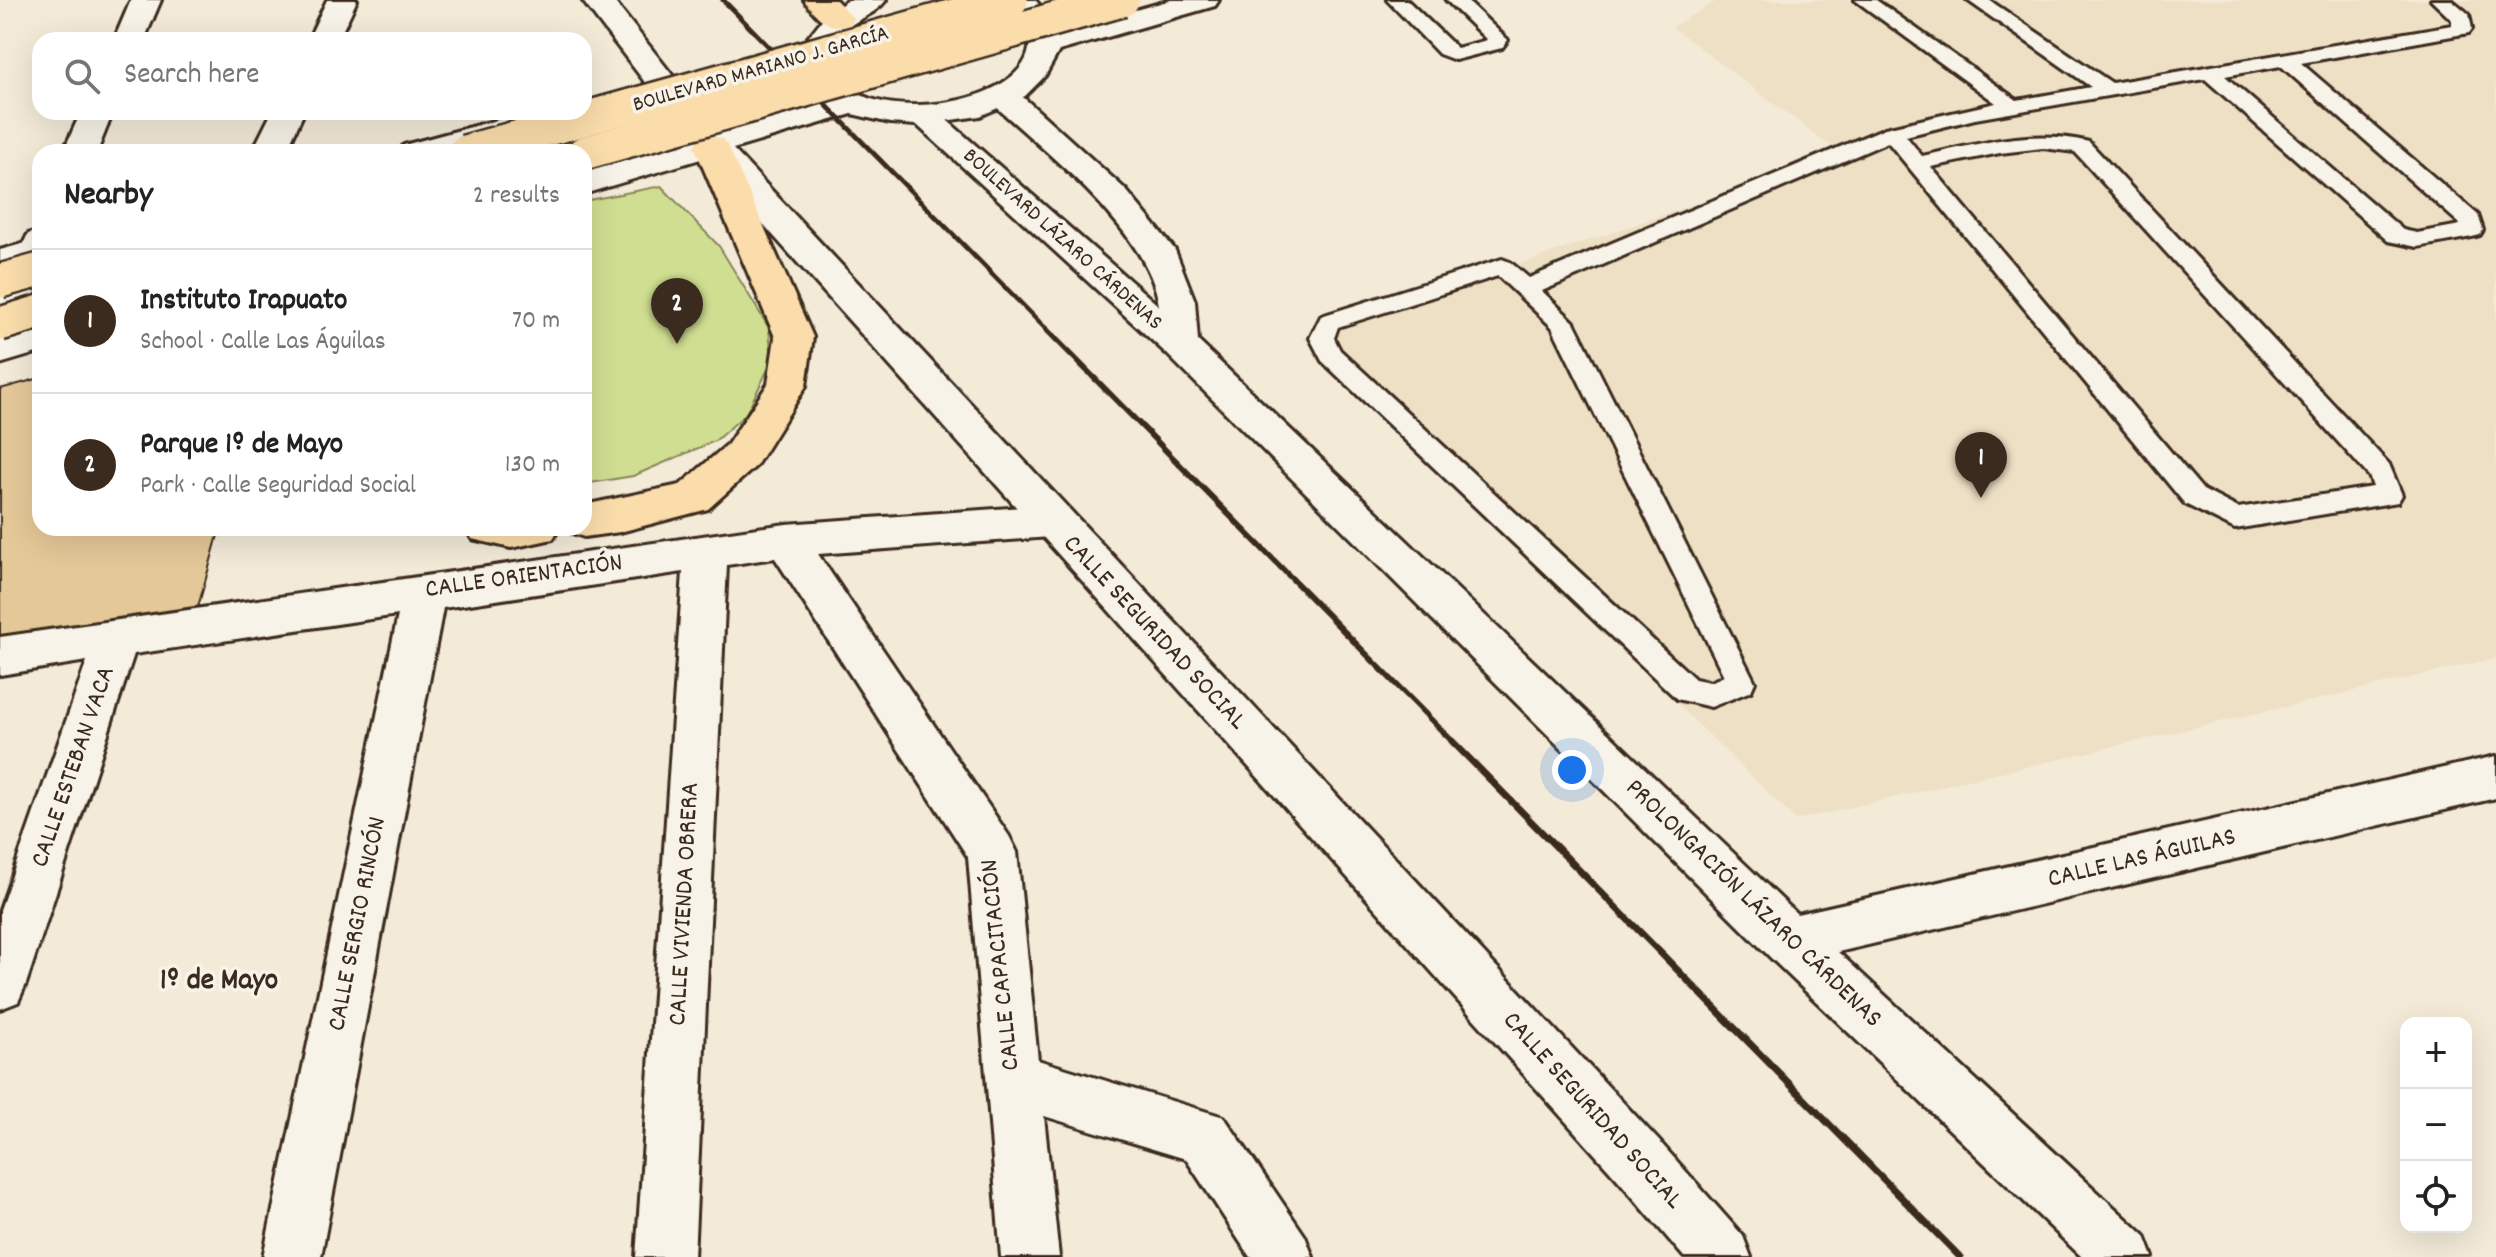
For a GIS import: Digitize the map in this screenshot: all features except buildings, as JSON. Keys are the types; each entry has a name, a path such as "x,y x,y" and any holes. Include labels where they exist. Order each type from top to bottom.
{"main road":[{"name":"BOULEVARD MARIANO J. GARCÍA","path":"592,117 1013,0"},
{"name":"BOULEVARD MARIANO J. GARCÍA","path":"592,151 1122,0"},
{"name":"BOULEVARD MARIANO J. GARCÍA","path":"494,144 580,120"},
{"path":"592,520 693,498 742,455 787,386 794,337 711,146"},
{"path":"0,281 32,259"},
{"path":"0,324 32,314"}],"street":[{"path":"132,32 146,0"},
{"path":"327,32 342,0"},
{"name":"CALLE SEGURIDAD SOCIAL","path":"597,0 711,146 1050,521 1639,1161 1722,1257"},
{"path":"871,0 829,9 818,62 822,77 834,92 853,103 885,113 922,115 965,109 1003,96 1025,80 1039,63 1045,45 1042,24 1026,7 1013,0"},
{"path":"1045,45 1179,3"},
{"path":"592,105 820,45"},
{"name":"BOULEVARD LÁZARO CÁRDENAS","path":"1003,96 1114,198 1162,258 1177,301 1180,345"},
{"path":"592,181 853,103"},
{"name":"BOULEVARD LÁZARO CÁRDENAS","path":"922,115 1180,345"},
{"path":"83,144 94,120"},
{"path":"273,144 284,120"},
{"path":"446,144 534,120"},
{"path":"0,262 32,255"},
{"path":"0,333 32,268"},
{"path":"0,351 32,341"},
{"name":"PROLONGACIÓN LÁZARO CÁRDENAS","path":"1180,345 1788,940 2124,1257"},
{"name":"CALLE ORIENTACIÓN","path":"0,656 786,540 1050,521"},
{"name":"CALLE CAPACITACIÓN","path":"786,540 992,852 1030,1257"},
{"name":"CALLE VIVIENDA OBRERA","path":"665,1257 706,552"},
{"name":"CALLE SERGIO RINCÓN","path":"292,1257 425,591"},
{"name":"CALLE ESTEBAN VACA","path":"0,984 117,640"},
{"name":"CALLE LAS ÁGUILAS","path":"1788,940 2496,777"},
{"path":"1014,1080 1204,1137 1284,1257"}],"lane":[{"path":"1396,0 1446,50 1455,54 1495,44 1498,40 1455,0"},
{"path":"1864,0 2013,106"},
{"path":"1976,0 2109,90"},
{"path":"1525,289 1892,133 2013,106 2462,29 2462,18 2449,1"},
{"path":"2210,73 2396,236 2417,240 2472,230 2470,220 2286,60"},
{"path":"1963,116 1991,149"},
{"path":"1892,133 1917,164 2194,497 2235,519 2389,495 2380,471 2082,147 2063,141 1991,149 1917,164"},
{"path":"1502,267 1525,289 1562,322 1741,682 1711,695 1687,690 1331,355 1322,338 1329,322 1502,267"}],"shaded area":[{"path":"1718,0 2496,0 2496,658 1796,820 1303,338 1841,154 1672,27"}],"green space":[{"path":"661,186 719,246 769,328 772,361 746,414 715,441 633,476 592,483 592,199"}],"railway":[{"path":"723,0 1048,331"},
{"path":"1046,329 1454,743"},
{"path":"1452,741 1960,1257"}],"place":[{"name":"Parque 1º de Mayo","path":"677,344"},
{"name":"Instituto Irapuato","path":"1981,498"}],"district":[{"name":"1º de Mayo","path":"219,982"}]}
